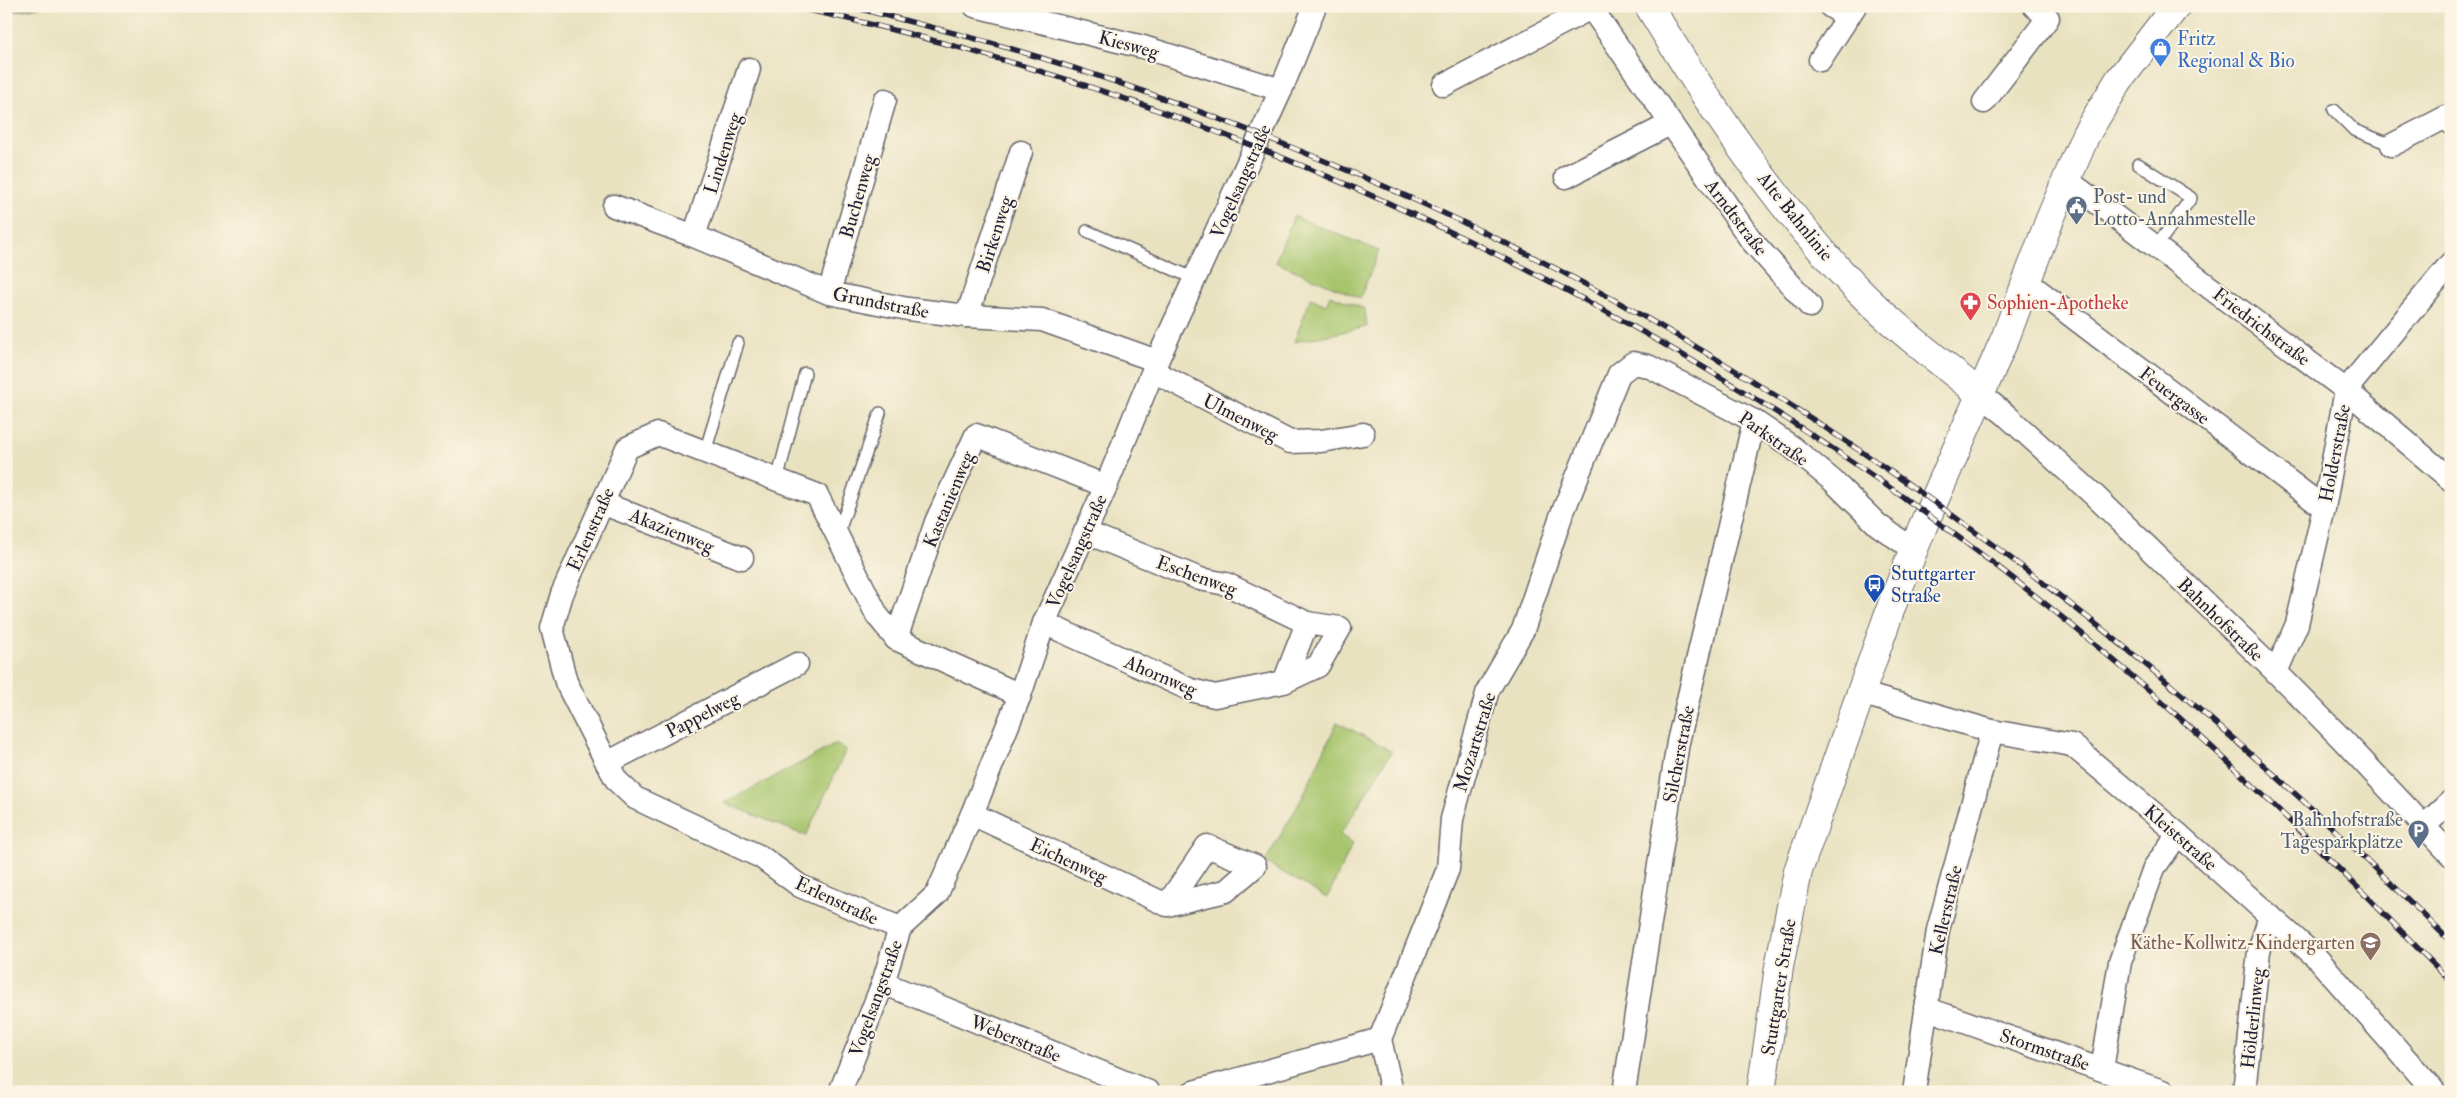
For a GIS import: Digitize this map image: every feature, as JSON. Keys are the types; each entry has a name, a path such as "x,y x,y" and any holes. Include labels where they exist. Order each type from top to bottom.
{"street":[{"name":"Kiesweg","path":"975,6 1143,46 1281,90"},
{"name":"Vogelsangstraße","path":"840,1092 883,983 900,928 937,894 972,814 1020,695 1044,622 1106,486 1155,366 1281,90 1315,6"},
{"name":"Alte Bahnlinie","path":"1649,6 1680,57 1742,149 1811,236 1856,288 1896,326 1980,394"},
{"path":"1984,102 2048,18 2034,6"},
{"name":"Stuttgarter Straße","path":"1761,1092 1779,967 1798,871 1860,693 1914,550 2027,282 2086,134 2119,80 2176,6"},
{"name":"Arndtstraße","path":"1444,85 1591,7 1751,240 1810,306"},
{"path":"1820,60 1844,10"},
{"name":"Lindenweg","path":"694,236 749,69"},
{"name":"Buchenweg","path":"829,293 885,100"},
{"path":"2392,145 2446,117 2451,123"},
{"path":"1566,177 1670,124"},
{"name":"Birkenweg","path":"967,316 1020,152"},
{"name":"Friedrichstraße","path":"2067,180 2346,390 2451,480"},
{"name":"Grundstraße","path":"614,206 694,236 829,293 908,309 967,316 1042,320 1155,366"},
{"name":"Holderstraße","path":"2276,672 2297,624 2324,508 2346,390 2451,263"},
{"name":"Feuergasse","path":"2027,282 2324,508"},
{"name":"Parkstraße","path":"1619,374 1633,363 1648,366 1754,421 1792,446 1878,525 1914,550"},
{"name":"Ulmenweg","path":"1155,366 1290,442 1321,441 1363,434"},
{"name":"Mozartstraße","path":"1380,1039 1448,869 1452,819 1488,690 1523,630 1560,520 1619,374"},
{"name":"Bahnhofstraße","path":"1980,394 2006,415 2095,496 2276,672 2340,737 2451,856"},
{"name":"Silcherstraße","path":"1624,1092 1678,742 1754,421"},
{"name":"Erlenstraße","path":"900,928 800,886 761,857 635,798 617,781 566,682 552,628 562,594 627,448 658,434 817,495 877,615 896,639 1020,695"},
{"name":"Kastanienweg","path":"896,639 936,522 976,436 1106,486"},
{"name":"Akazienweg","path":"602,503 742,558"},
{"name":"Eschenweg","path":"1085,532 1200,579 1226,584 1307,622"},
{"name":"Ahornweg","path":"1044,622 1191,690 1215,696 1284,682 1318,666 1340,628 1307,622"},
{"path":"1284,682 1307,622"},
{"name":"Pappelweg","path":"607,763 797,664"},
{"name":"Kleiststraße","path":"1860,693 1992,731 2072,745 2178,834 2316,957 2435,1092"},
{"name":"Kellerstraße","path":"1914,1092 1938,930 1992,731"},
{"path":"2423,827 2451,801"},
{"name":"Eichenweg","path":"972,814 1167,906"},
{"path":"2102,1069 2120,962 2154,868 2178,834"},
{"name":"Hölderlinweg","path":"2244,1092 2259,951 2270,916"},
{"name":"Weberstraße","path":"883,983 1149,1092"},
{"name":"Stormstraße","path":"1925,1008 2165,1092"},
{"path":"1193,1092 1380,1039 1392,1092"}],"lane":[{"path":"2334,110 2354,130 2392,145"},
{"path":"2138,164 2191,198 2156,247"},
{"path":"1087,231 1195,279"},
{"path":"705,452 738,343"},
{"path":"777,480 805,372"},
{"path":"838,535 880,413"}],"green space":[{"path":"6,6 44,6 6,13"},
{"path":"1294,216 1379,251 1360,298 1275,262"},
{"path":"1330,295 1365,309 1367,327 1294,342 1311,298 1326,305"},
{"path":"1337,722 1392,751 1340,835 1353,843 1327,898 1265,862 1302,798"},
{"path":"836,744 846,750 806,836 725,803"}],"railway":[{"path":"791,6 954,46 1115,96 1273,154 1428,221 1579,297 1725,380 1866,472 2002,570 2062,617 2178,716 2234,768 2344,873 2451,982"},
{"path":"850,6 1054,62 1102,77 1245,129 1386,187 1533,257 1677,335 1817,422 1953,515 2084,615 2212,720 2334,829 2451,942"}],"place":[{"name":"Fritz Regional & Bio","path":"2161,68"},
{"name":"Post- und Lotto-Annahmestelle","path":"2077,226"},
{"name":"Sophien-Apotheke","path":"1971,321"},
{"name":"Stuttgarter Straße","path":"1875,603"},
{"name":"Bahnhofstraße Tagesparkplätze","path":"2419,849"},
{"name":"Käthe-Kollwitz-Kindergarten","path":"2371,961"}]}
